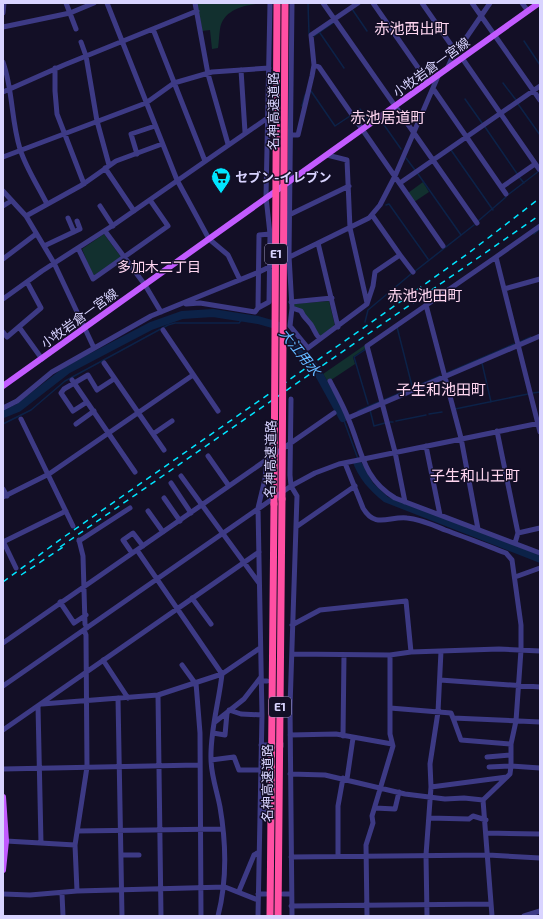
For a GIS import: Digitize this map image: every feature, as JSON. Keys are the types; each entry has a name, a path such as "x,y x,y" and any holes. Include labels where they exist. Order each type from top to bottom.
{"highway":[{"name":"名神高速道路","path":"270,916 277,3"},
{"name":"名神高速道路","path":"278,916 285,3"}],"main road":[{"name":"小牧岩倉一宮線","path":"3,386 539,3"},
{"path":"3,801 6,841 3,870"}],"street":[{"path":"3,13 4,3"},
{"path":"66,3 76,29"},
{"path":"3,27 70,13 94,3"},
{"path":"107,3 177,180 209,239 228,255 240,280"},
{"path":"195,3 208,74 228,144"},
{"path":"181,305 200,303 255,312 258,308 269,302 268,266 270,234 266,197 269,117 270,3"},
{"path":"292,3 290,256 292,308 290,326 308,348 367,304 373,286 375,272 400,255"},
{"path":"323,3 477,223"},
{"path":"292,135 298,135 314,65 312,35 358,3"},
{"path":"373,3 428,82"},
{"path":"422,3 456,52"},
{"path":"472,3 540,100"},
{"path":"447,69 456,52 490,3"},
{"path":"522,3 528,11"},
{"path":"3,92 55,68 197,11"},
{"path":"153,29 205,161"},
{"path":"81,42 86,56 107,166 134,211"},
{"path":"462,58 539,169"},
{"path":"3,62 10,88 11,103 20,150 47,204"},
{"path":"314,65 318,67 443,246"},
{"path":"55,68 57,114 84,184"},
{"path":"3,157 97,120 146,103 174,84 208,74 269,68"},
{"path":"242,70 245,132"},
{"path":"3,408 17,401 52,372 161,312 259,272 268,266 350,228 372,215 395,176 434,90 439,74"},
{"path":"400,183 540,86"},
{"path":"269,87 292,87"},
{"path":"434,90 506,194"},
{"path":"3,299 54,263 113,226 245,132 269,117"},
{"path":"137,154 131,134 155,126"},
{"path":"26,216 84,184 107,166 162,144"},
{"path":"327,155 347,160 350,228 367,304"},
{"path":"502,187 535,164"},
{"path":"291,214 349,186"},
{"path":"3,191 26,216 54,263 94,348"},
{"path":"78,248 93,279 168,226 150,200"},
{"path":"3,206 11,201"},
{"path":"100,206 113,226"},
{"path":"372,215 413,272"},
{"path":"68,218 74,232"},
{"path":"44,246 80,229 77,221"},
{"path":"405,502 395,452 367,346 540,226"},
{"path":"105,231 145,285 161,312"},
{"path":"3,259 36,234"},
{"path":"258,308 259,235 270,234"},
{"path":"318,243 338,327"},
{"path":"496,257 539,423 540,432"},
{"path":"504,289 540,279"},
{"path":"3,332 7,337 41,308 27,282"},
{"path":"291,302 332,298"},
{"path":"426,306 461,438 478,529"},
{"path":"292,308 301,311 304,319 312,326 314,332 320,339"},
{"path":"19,327 42,359"},
{"path":"163,330 218,412"},
{"path":"348,418 540,336"},
{"path":"104,363 164,450"},
{"path":"87,402 73,411 61,393 73,381 88,375 97,390 114,379"},
{"path":"3,489 5,497 49,474 193,375"},
{"path":"73,381 135,472"},
{"path":"330,382 348,418 361,459 376,484 395,498 540,553"},
{"path":"291,398 291,486 296,496 290,735 292,916"},
{"path":"76,424 94,411"},
{"path":"3,643 60,602 191,513 267,458 334,413"},
{"path":"21,419 73,526"},
{"path":"153,434 172,421"},
{"path":"3,686 258,508 314,473 346,462 539,423"},
{"path":"497,431 518,533 515,543"},
{"path":"426,446 440,515"},
{"path":"208,456 229,486"},
{"path":"258,916 262,716 258,508 265,479 267,458"},
{"path":"346,462 363,508 366,514 371,517 383,521 407,518 428,523 506,553 512,560 521,625 521,650 516,721 511,744 511,766 510,774 484,800"},
{"path":"181,476 259,583"},
{"path":"171,483 191,513"},
{"path":"296,527 355,486"},
{"path":"164,498 180,520"},
{"path":"77,891 75,845 87,767 84,556 79,540 130,508"},
{"path":"16,568 3,541 66,511"},
{"path":"148,511 163,532"},
{"path":"518,533 540,528"},
{"path":"143,546 133,533 123,540 135,552 178,608 222,674 213,734 211,760 222,829 225,887 218,916"},
{"path":"3,730 259,552"},
{"path":"515,577 540,568"},
{"path":"192,598 211,624"},
{"path":"292,625 320,610 406,600 411,652"},
{"path":"60,602 74,623 86,615"},
{"path":"39,705 87,700 158,696 222,674 260,648"},
{"path":"292,654 390,655 411,652 499,649 540,651"},
{"path":"427,916 426,855 431,797 430,764 438,712 441,651"},
{"path":"343,736 344,655"},
{"path":"367,916 366,845 373,823 372,816 374,808 393,746 390,708 390,655"},
{"path":"103,660 128,698"},
{"path":"182,665 195,683 200,733 198,766 201,916"},
{"path":"261,679 267,681"},
{"path":"215,722 244,699 261,679"},
{"path":"440,680 540,687"},
{"path":"284,681 291,681"},
{"path":"158,696 161,916"},
{"path":"118,698 122,916"},
{"path":"39,705 40,843"},
{"path":"390,708 450,713 462,740 511,744"},
{"path":"228,712 262,716"},
{"path":"213,734 225,735 228,712"},
{"path":"453,718 540,722"},
{"path":"290,735 336,734 392,744"},
{"path":"338,856 338,806 353,738"},
{"path":"261,745 267,745"},
{"path":"284,745 290,745"},
{"path":"487,757 511,755"},
{"path":"211,760 234,757 239,770 260,770"},
{"path":"3,768 198,766"},
{"path":"489,767 511,766 540,768"},
{"path":"290,774 325,775 345,778 399,792 445,799 464,798 484,800"},
{"path":"431,787 507,777"},
{"path":"374,808 395,810 399,792"},
{"path":"484,800 492,916"},
{"path":"260,811 266,811"},
{"path":"283,811 290,811"},
{"path":"429,818 469,819 473,816 486,820"},
{"path":"77,831 222,829"},
{"path":"486,833 540,834"},
{"path":"6,841 75,845"},
{"path":"239,891 254,855 259,852"},
{"path":"121,855 139,855"},
{"path":"291,857 366,855 488,855 540,858"},
{"path":"3,894 62,894 77,891 121,889 225,887 258,897 266,894"},
{"path":"62,894 63,916"},
{"path":"283,894 291,894"},
{"path":"291,906 491,904"},
{"path":"524,916 540,911"}],"green space":[{"path":"197,3 266,3 237,8 226,16 220,29 218,48 212,49 210,30 202,31"},
{"path":"423,182 429,192 414,202 408,193"},
{"path":"104,234 121,257 93,276 82,249"},
{"path":"329,301 335,326 321,336 294,307 293,304"},
{"path":"365,345 366,348 353,357 355,364 328,382 323,374"}],"water":[{"path":"359,458 373,483 388,497 540,555 540,563 384,502 369,489 358,473 352,460"}],"waterway":[{"path":"308,3 309,34"},
{"path":"352,9 367,31"},
{"path":"314,36 333,23"},
{"path":"320,33 344,68"},
{"path":"524,41 540,65"},
{"path":"503,83 516,100"},
{"path":"311,91 335,126 350,116"},
{"path":"302,106 305,95"},
{"path":"465,99 482,123"},
{"path":"518,104 540,135"},
{"path":"354,114 360,109 367,119"},
{"path":"382,122 401,149"},
{"path":"485,127 518,175"},
{"path":"451,150 493,210"},
{"path":"406,158 415,170"},
{"path":"509,194 539,171"},
{"path":"418,174 461,235"},
{"path":"519,177 524,183"},
{"path":"477,222 506,197"},
{"path":"386,205 389,204 428,259"},
{"path":"414,272 474,225"},
{"path":"534,234 540,229"},
{"path":"365,322 368,310 411,274"},
{"name":"大江用水","path":"3,414 18,408 67,370 151,326 182,315 213,313 258,320 279,326 316,369 343,418"},
{"path":"3,424 31,410 65,381 168,325 175,323 239,323 244,317"},
{"path":"397,327 412,386"},
{"path":"520,342 531,337"},
{"path":"447,373 514,344"},
{"path":"366,349 354,357 368,404"},
{"path":"482,363 491,402"},
{"path":"384,400 440,376"},
{"path":"533,393 540,392"},
{"path":"455,409 528,394"},
{"path":"358,411 379,402"},
{"path":"370,410 374,426 385,423"},
{"path":"429,414 442,412"},
{"path":"396,421 426,415"},
{"name":"大江用水","path":"343,418 358,459"}],"tunnel":[{"path":"268,745 284,745"}],"railway":[{"path":"3,582 61,539 470,252 540,198"},
{"path":"60,547 540,215"},
{"path":"21,575 66,545"}],"place":[{"name":"セブン-イレブン","path":"221,194"}],"district":[{"name":"赤池西出町","path":"412,29"},
{"name":"赤池居道町","path":"388,118"},
{"name":"多加木二丁目","path":"159,267"},
{"name":"赤池池田町","path":"425,296"},
{"name":"子生和池田町","path":"441,390"},
{"name":"子生和山王町","path":"475,476"}]}
